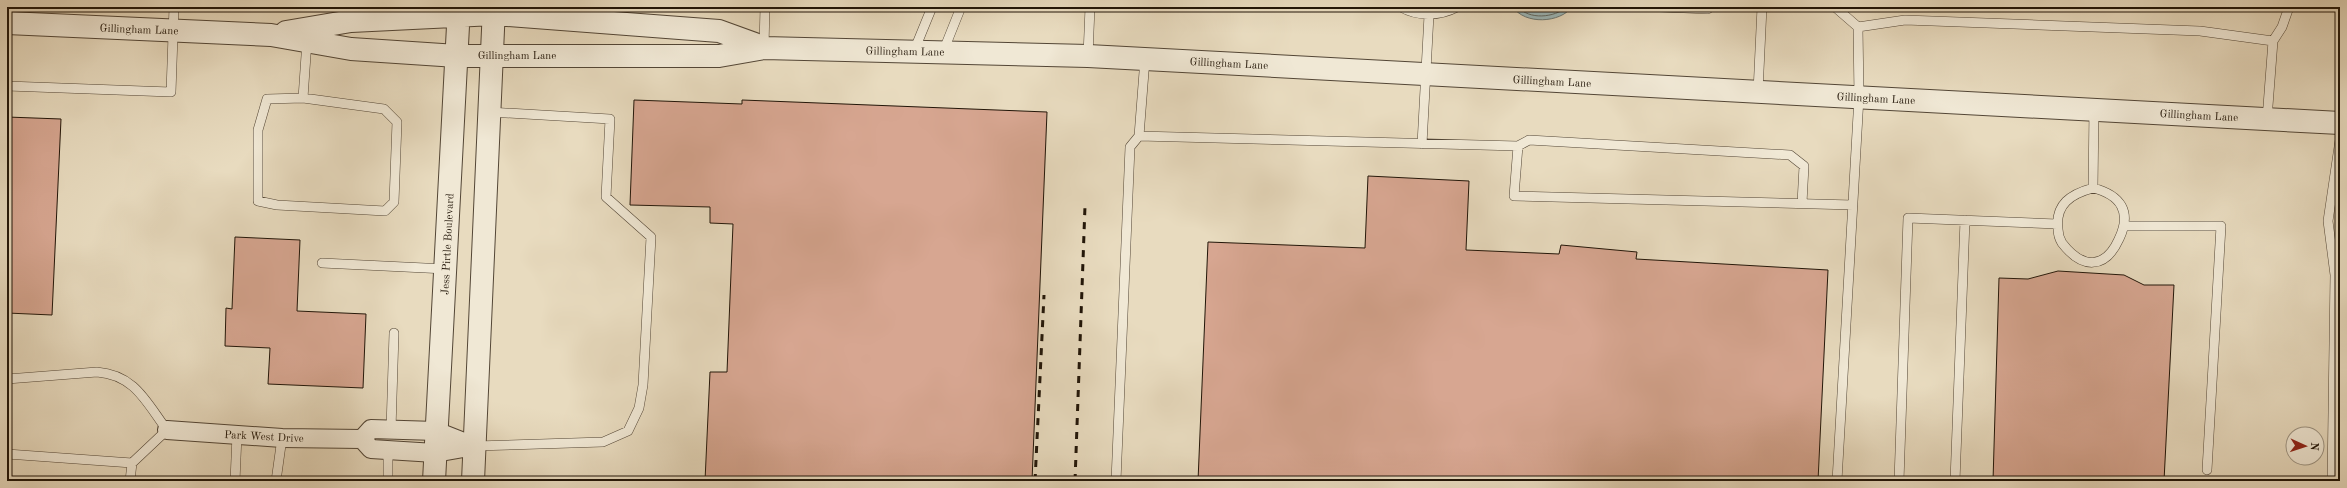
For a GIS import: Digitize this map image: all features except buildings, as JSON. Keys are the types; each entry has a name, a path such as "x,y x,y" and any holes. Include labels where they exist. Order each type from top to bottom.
{"street":[{"name":"Gillingham Lane","path":"271,35 351,21 459,12 494,11 719,31 764,48"},
{"path":"473,481 494,11"},
{"name":"Jess Pirtle Boulevard","path":"434,481 459,12"},
{"name":"Gillingham Lane","path":"7,24 271,35 351,49 457,56 719,56 764,48 1088,56 2340,123"},
{"path":"372,429 391,429 436,432 475,446 435,453 371,449 362,439 372,429"},
{"name":"Park West Drive","path":"167,430 282,438 362,439"}],"lane":[{"path":"7,86 171,92 174,7"},
{"path":"764,48 765,7"},
{"path":"914,51 932,7"},
{"path":"943,52 961,7"},
{"path":"1088,56 1090,7"},
{"path":"1401,7 1407,11 1429,15 1449,11 1457,7"},
{"path":"1662,7 1708,9 1709,7"},
{"path":"1758,92 1762,7"},
{"path":"1835,7 1858,27 1859,97 1837,481"},
{"path":"2267,119 2273,41 2282,28 2289,7"},
{"path":"1422,144 1429,15"},
{"path":"1858,27 1905,20 2200,31 2273,41"},
{"path":"303,98 307,41"},
{"path":"1116,481 1130,147 1139,136 1145,59"},
{"path":"303,98 384,108 397,122 394,202 385,211 277,205 258,201 258,130 267,99 303,98"},
{"path":"2093,188 2094,110"},
{"path":"475,446 603,442 628,431 640,408 651,237 606,196 610,119 489,112"},
{"path":"1139,136 1518,146 1529,140 1790,155 1804,166 1802,204"},
{"path":"2332,481 2335,275 2328,221 2340,140"},
{"path":"1518,146 1514,196 1853,205"},
{"path":"2093,188 2108,192 2119,201 2126,226 2116,248 2106,260 2092,262 2077,258 2067,250 2059,239 2057,214 2068,198 2080,191 2093,188"},
{"path":"1899,481 1908,218 2057,224"},
{"path":"1955,481 1964,220"},
{"path":"2126,226 2221,226 2207,470"},
{"path":"322,263 446,269"},
{"path":"391,429 394,333"},
{"path":"7,379 97,372 111,373 132,384 167,430 132,463 130,481"},
{"path":"235,481 237,434"},
{"path":"276,481 282,438"},
{"path":"388,450 388,481"},
{"path":"7,454 132,463"}],"water":[{"path":"1513,7 1572,7 1567,12 1559,16 1542,20 1526,17 1518,13"}],"railway":[{"path":"1075,481 1085,206"},
{"path":"1035,481 1044,295"}]}
